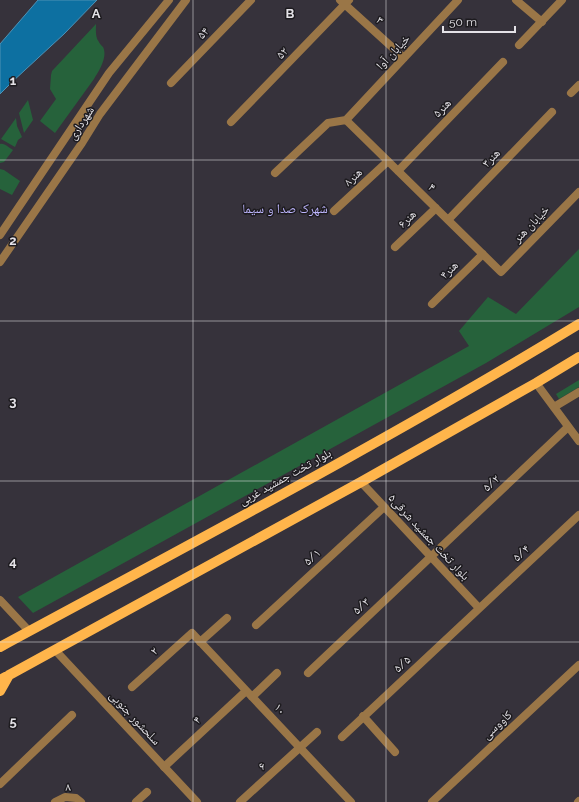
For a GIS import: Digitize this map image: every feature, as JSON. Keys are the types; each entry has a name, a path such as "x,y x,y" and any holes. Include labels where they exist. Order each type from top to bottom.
{"main road":[{"name":"بلوار تخت جمشید غربی","path":"0,647 343,461 515,363 579,324"},
{"path":"0,680 362,482 579,357"},
{"path":"0,690 10,675"}],"street":[{"name":"شهرداری","path":"0,235 109,73 169,0"},
{"name":"شهرداری","path":"0,262 82,143 100,114 186,0"},
{"name":"۵۴","path":"171,83 251,0"},
{"name":"خیابان آوا","path":"346,120 458,0"},
{"path":"516,0 542,22"},
{"path":"519,45 562,0"},
{"name":"۳","path":"345,1 404,58"},
{"name":"۵۲","path":"231,122 345,1"},
{"name":"هنر۵","path":"398,171 503,62"},
{"path":"571,93 579,84"},
{"name":"هنر۳","path":"448,220 552,112"},
{"path":"275,173 328,123 346,120"},
{"name":"۴","path":"346,120 501,272"},
{"name":"هنر۸","path":"334,211 388,161"},
{"name":"خیابان هنر","path":"501,272 579,192"},
{"name":"هنر۶","path":"395,247 436,208"},
{"name":"هنر۴","path":"432,304 483,254"},
{"path":"536,383 579,442"},
{"path":"554,407 579,392"},
{"name":"۵/۲","path":"431,557 568,427"},
{"name":"بلوار تخت جمشید شرقی۵","path":"362,482 479,608"},
{"name":"۵/۱","path":"256,626 384,507"},
{"name":"۵/۴","path":"479,608 579,514"},
{"name":"۵/۳","path":"308,673 431,557"},
{"path":"0,600 29,631"},
{"name":"۵/۵","path":"342,737 479,608"},
{"path":"200,642 227,618"},
{"name":"۱۰","path":"192,633 350,802"},
{"name":"۲","path":"132,687 192,633"},
{"name":"سلحشور جنوبی","path":"55,650 197,802"},
{"name":"کاووسی","path":"432,802 579,665"},
{"path":"252,697 278,673"},
{"name":"۴","path":"164,767 246,691"},
{"path":"0,784 72,715"},
{"path":"363,716 395,752"},
{"name":"۶","path":"240,802 317,732"},
{"path":"136,802 147,792"},
{"name":"۸","path":"55,802 65,797 76,798 81,802"}],"green space":[{"path":"96,24 97,38 103,47 104,59 94,79 55,133 40,121 56,99 50,89 52,71"},
{"path":"28,100 33,120 24,133 19,113"},
{"path":"16,118 17,126 22,137 18,140 15,147 1,139"},
{"path":"0,144 13,150 4,162 0,163"},
{"path":"0,169 4,170 20,181 12,195 0,189"},
{"path":"579,249 579,307 486,363 33,613 18,597 469,346 459,331 488,297 516,314"},
{"path":"579,380 579,387 559,399 556,394"}],"water":[{"path":"38,0 97,0 64,34 0,94 0,44"}],"district":[{"name":"شهرک صدا و سیما","path":"285,208"}]}
